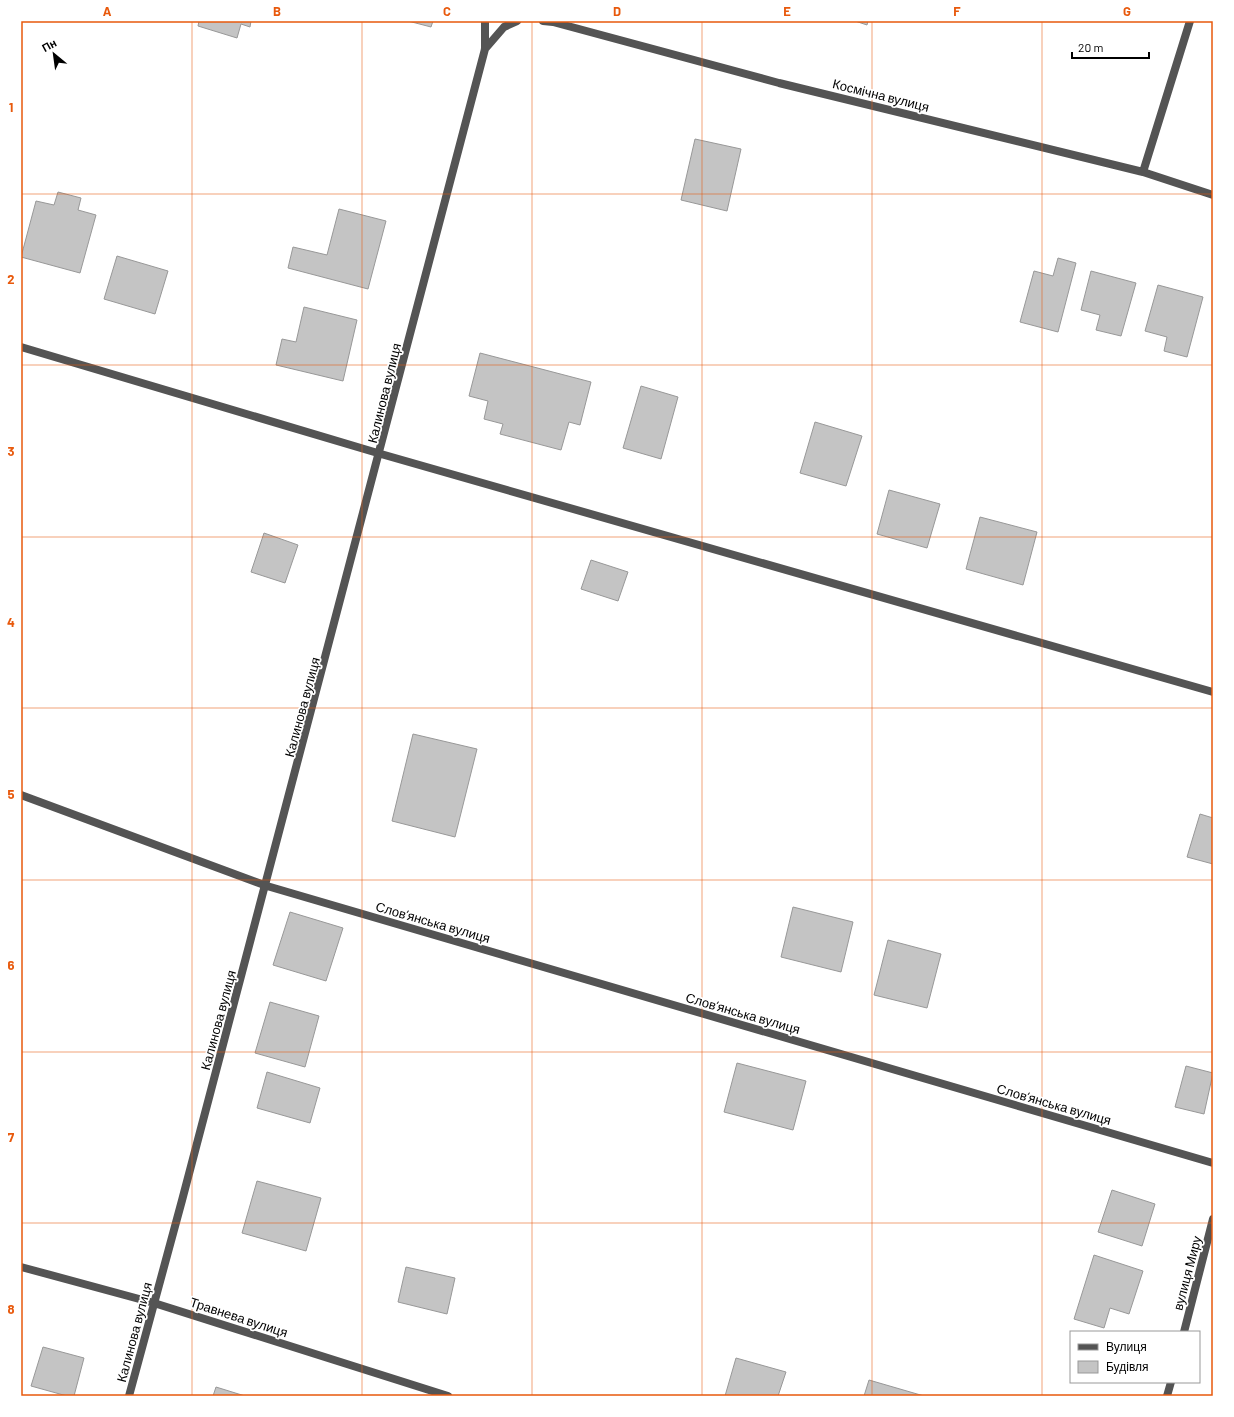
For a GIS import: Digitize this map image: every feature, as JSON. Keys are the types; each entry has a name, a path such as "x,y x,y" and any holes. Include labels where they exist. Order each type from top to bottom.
{"street":[{"name":"Калинова вулиця","path":"129,1396 267,886 381,454 485,49 486,21"},
{"path":"485,49 504,26 517,21"},
{"name":"Космічна вулиця","path":"543,21 553,22 779,83 1143,172 1213,195"},
{"path":"1143,172 1190,21"},
{"path":"21,347 381,454 1213,692"},
{"name":"Словʼянська вулиця","path":"21,794 267,886 1213,1164"},
{"name":"вулиця Миру","path":"1184,1331 1213,1219"},
{"name":"Травнева вулиця","path":"21,1267 154,1303 448,1396"},
{"path":"1167,1396 1171,1383"}],"building":[{"path":"199,21 251,21 250,27 241,24 237,38 198,26"},
{"path":"408,21 433,21 431,27"},
{"path":"855,21 868,21 867,25"},
{"path":"695,139 741,149 727,211 681,200"},
{"path":"58,192 81,198 78,210 96,215 80,273 21,257 36,201 54,205"},
{"path":"339,209 386,221 368,289 288,268 293,247 327,255"},
{"path":"117,256 168,271 155,314 104,299"},
{"path":"1058,258 1076,263 1058,332 1020,322 1034,271 1053,276"},
{"path":"1091,271 1136,283 1121,336 1096,330 1100,315 1081,310"},
{"path":"1158,285 1203,297 1187,357 1164,351 1167,337 1145,331"},
{"path":"304,307 357,320 343,381 276,365 282,339 296,342"},
{"path":"480,353 591,382 580,425 569,422 561,450 500,434 503,424 484,419 488,401 469,396"},
{"path":"641,386 678,397 661,459 623,448"},
{"path":"815,422 862,436 846,486 800,473"},
{"path":"889,490 940,504 927,548 877,534"},
{"path":"980,517 1037,532 1023,585 966,569"},
{"path":"264,533 298,545 285,583 251,572"},
{"path":"591,560 628,572 618,601 581,589"},
{"path":"413,734 477,749 455,837 392,821"},
{"path":"1200,814 1213,818 1213,864 1187,857"},
{"path":"793,907 853,922 841,972 781,957"},
{"path":"290,912 343,928 326,981 273,965"},
{"path":"888,940 941,954 927,1008 874,995"},
{"path":"270,1002 319,1016 305,1067 255,1053"},
{"path":"737,1063 806,1081 793,1130 724,1112"},
{"path":"1186,1066 1213,1073 1204,1114 1175,1107"},
{"path":"267,1072 320,1088 310,1123 257,1108"},
{"path":"257,1181 321,1198 306,1251 242,1233"},
{"path":"1112,1190 1155,1204 1142,1246 1098,1232"},
{"path":"1094,1255 1143,1271 1129,1314 1110,1308 1104,1328 1074,1319"},
{"path":"406,1267 455,1278 447,1314 398,1302"},
{"path":"43,1347 84,1358 74,1396 67,1396 31,1386"},
{"path":"736,1358 786,1372 778,1396 725,1396"},
{"path":"869,1380 924,1396 864,1396"},
{"path":"216,1387 245,1396 213,1396"}]}
